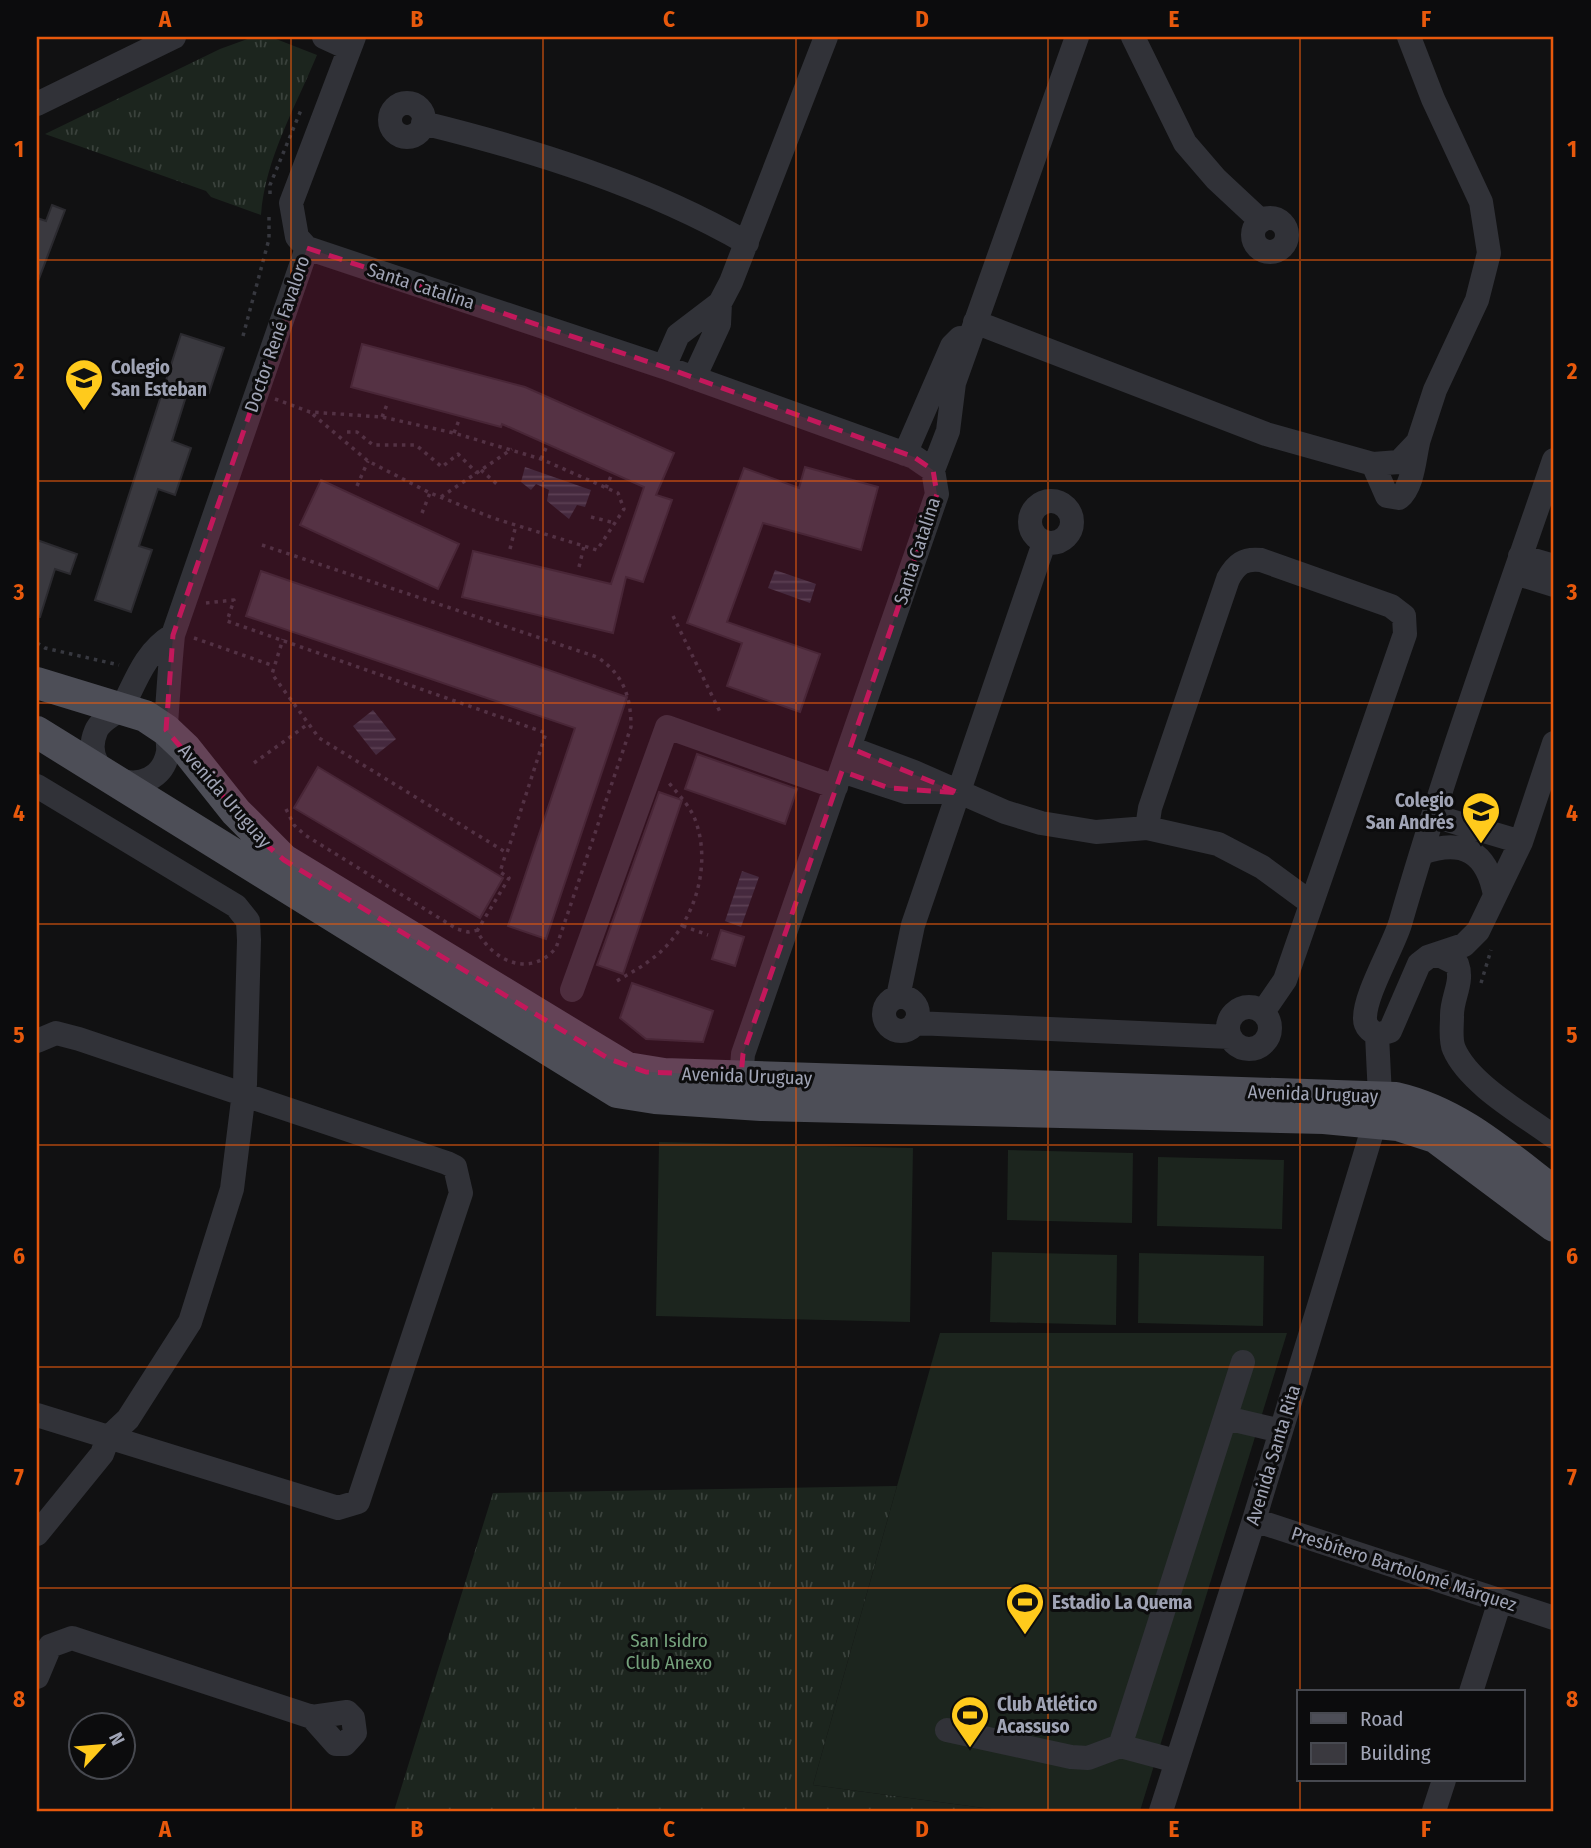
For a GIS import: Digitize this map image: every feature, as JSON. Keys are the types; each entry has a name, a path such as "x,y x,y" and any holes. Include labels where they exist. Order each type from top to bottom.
{"main road":[{"name":"Avenida Uruguay","path":"37,683 145,716 166,730 262,841 284,860 609,1059 646,1072 740,1090"},
{"name":"Avenida Uruguay","path":"37,732 602,1086 633,1096 740,1090 1377,1109 1422,1104 1465,1125 1554,1192"},
{"name":"Avenida Uruguay","path":"1377,1109 1435,1137 1554,1226"}],"street":[{"path":"37,104 174,37"},
{"path":"324,37 351,43"},
{"path":"694,378 719,324 720,303 747,243 826,37"},
{"path":"933,470 948,431 954,383 1077,37"},
{"path":"1133,37 1185,143 1216,179 1261,221"},
{"path":"1373,464 1387,496 1399,498 1405,493 1435,390 1477,300 1489,253 1481,202 1433,99 1409,37"},
{"name":"Doctor René Favaloro","path":"174,633 307,248 297,237 290,203 351,43"},
{"path":"423,123 557,162 687,213 747,243"},
{"name":"Santa Catalina","path":"307,248 663,367 905,454 925,462 933,470 937,494 743,1054 740,1090"},
{"path":"663,367 678,335 720,303"},
{"path":"905,454 951,346 975,322"},
{"path":"975,322 1266,434 1373,464 1399,463 1418,442"},
{"path":"1554,460 1399,925 1411,945 1457,964 1461,974 1451,1010 1452,1046 1469,1073 1554,1137"},
{"path":"1044,542 913,925 901,971 898,997 909,999 917,1007 915,1023 1230,1037 1245,1049 1264,1042 1270,1023 1263,1012 1285,980 1405,634 1404,616 1391,606 1261,560 1251,559 1235,567 1228,579 1162,771 1150,808 1147,828"},
{"path":"1518,564 1554,566"},
{"path":"1518,564 1554,584"},
{"path":"174,633 166,730 168,751 161,769 147,781 128,784 110,778 98,765 93,749 96,731 106,717 122,708 140,671 159,643 174,633"},
{"path":"572,990 667,727 843,769 914,772 1005,812 1073,830 1147,828 1195,837 1237,853 1311,903"},
{"path":"1377,1035 1390,1031 1419,964 1464,945 1478,931 1521,842 1554,743"},
{"path":"37,786 236,906 245,915 249,940 244,1095 232,1189 190,1322 128,1419 108,1438 102,1454 37,1534"},
{"path":"1434,816 1521,842"},
{"path":"1422,853 1450,846 1464,848 1483,863 1494,895"},
{"name":"Avenida Santa Rita","path":"1161,1811 1254,1520 1377,1109 1377,1035 1369,1030 1365,1020 1399,925"},
{"path":"1452,1027 1464,1003 1478,957 1478,931"},
{"path":"37,1041 56,1033 79,1039 447,1163 455,1167 460,1178 458,1203 358,1502 338,1508 37,1415"},
{"path":"1120,1746 1244,1362"},
{"path":"1226,1419 1281,1431"},
{"name":"Presbítero Bartolomé Márquez","path":"1254,1520 1554,1618"},
{"path":"1472,1690 1500,1601"},
{"path":"37,1677 50,1646 72,1638 312,1717"},
{"path":"947,1730 1071,1757 1088,1758 1120,1746 1177,1762"},
{"path":"1434,1811 1443,1782"}],"path":[{"path":"382,417 388,402"},
{"path":"288,404 310,412 382,417 454,433 541,458 618,493 624,509 597,550 516,526 430,493 368,461 310,412"},
{"path":"454,433 459,420"},
{"path":"347,432 357,432 373,445 416,445 442,467 458,454 499,486"},
{"path":"541,458 546,448"},
{"path":"442,497 512,449"},
{"path":"357,486 368,461"},
{"path":"606,488 611,476"},
{"path":"422,513 430,493"},
{"path":"591,517 615,523"},
{"path":"510,549 516,526"},
{"path":"262,545 597,657 608,664 629,694 631,727 556,948 547,958 524,966 508,962 486,946 478,930"},
{"path":"579,567 584,546"},
{"path":"183,606 234,600 227,621 546,733 500,872 509,878 478,930"},
{"path":"673,616 721,714"},
{"path":"174,633 274,666"},
{"path":"283,639 272,674 319,738 506,853"},
{"path":"37,643 45,648 140,671"},
{"path":"254,763 308,724"},
{"path":"617,981 651,961 683,926 694,903 701,849 696,822 686,802 653,765"},
{"path":"286,809 294,825 305,835 457,929 478,930"},
{"path":"683,926 708,935"}],"highlighted area":[{"path":"307,248 664,367 914,457 933,470 937,494 850,748 959,793 889,788 842,771 743,1054 741,1076 646,1072 609,1059 284,860 262,841 166,730 169,678 173,635"}],"green space":[{"path":"253,37 276,39 317,55 275,153 268,174 261,215 211,197 206,191 45,134 220,49"},
{"path":"659,1142 913,1148 910,1322 656,1316"},
{"path":"1008,1150 1133,1153 1132,1223 1007,1220"},
{"path":"1158,1157 1284,1160 1282,1229 1157,1226"},
{"path":"992,1252 1117,1255 1116,1325 990,1322"},
{"path":"1139,1253 1264,1256 1263,1326 1138,1323"},
{"name":"Estadio La Quema","path":"940,1333 1287,1333 1140,1811 1006,1811 813,1785"},
{"name":"San Isidro Club Anexo","path":"897,1486 813,1785 1006,1811 394,1811 493,1493"}],"shaded area":[{"path":"525,467 591,490 585,507 577,505 569,519 547,501 549,490 536,484 531,490 521,482"},
{"path":"775,570 816,584 810,603 768,588"},
{"path":"373,710 396,739 376,755 353,726"},
{"path":"742,871 759,877 741,927 725,921"}],"building":[{"path":"52,205 65,210 37,284 37,218 46,221"},
{"path":"181,334 224,348 209,393 189,387 172,441 191,448 175,495 158,489 139,546 152,550 131,612 95,600"},
{"path":"362,344 525,387 674,453 656,495 672,500 643,582 626,577 613,633 462,597 473,551 611,584 644,487 502,424 501,427 351,387"},
{"path":"805,467 878,487 861,550 763,523 727,622 820,654 800,712 727,686 742,643 687,623 744,468 799,488"},
{"path":"321,480 459,544 438,589 300,525"},
{"path":"37,540 77,554 70,574 55,569 40,617 37,617"},
{"path":"261,571 627,697 546,939 508,926 575,728 246,616"},
{"path":"697,754 797,789 785,824 685,789"},
{"path":"318,767 503,878 480,918 294,808"},
{"path":"659,792 682,800 623,974 597,965"},
{"path":"721,930 744,937 735,966 712,959"},
{"path":"632,983 713,1011 703,1042 646,1039 620,1018"}],"place":[{"name":"Colegio San Esteban","path":"84,412"},
{"name":"Colegio San Andrés","path":"1481,845"},
{"name":"Estadio La Quema","path":"1025,1636"},
{"name":"Club Atlético Acassuso","path":"970,1749"}]}
